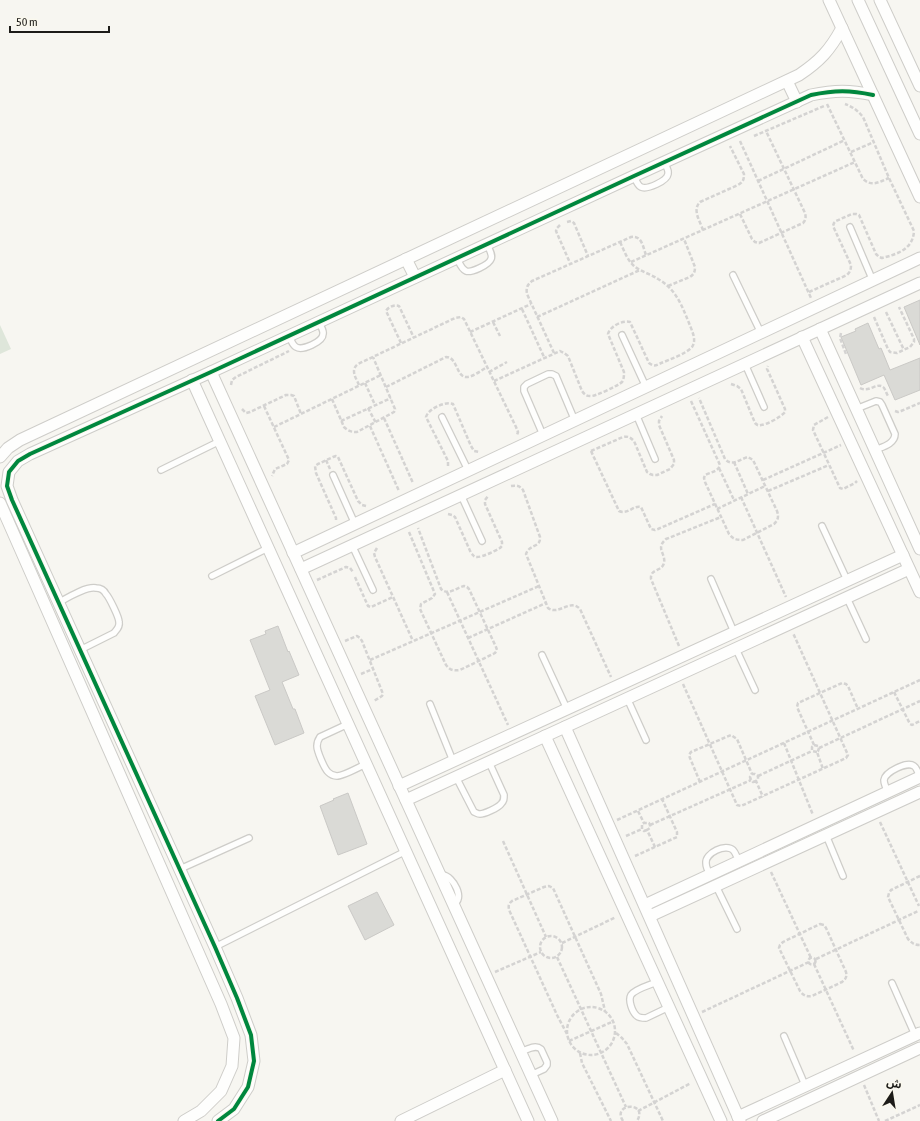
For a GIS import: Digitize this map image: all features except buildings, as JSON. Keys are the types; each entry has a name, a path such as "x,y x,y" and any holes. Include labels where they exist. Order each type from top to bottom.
{"street":[{"path":"829,0 920,197"},
{"path":"858,0 920,134"},
{"path":"880,0 920,86"},
{"path":"0,457 8,448 20,440 799,75 813,66 824,55 842,28"},
{"path":"787,81 797,102"},
{"path":"218,1121 234,1109 248,1087 254,1061 252,1035 215,947 12,500 7,486 9,472 18,461 30,454 811,95 842,90 873,95"},
{"path":"293,552 920,258"},
{"path":"406,259 415,277"},
{"path":"301,569 920,283"},
{"path":"820,329 920,549"},
{"path":"802,337 920,592"},
{"path":"211,372 552,1121"},
{"path":"192,380 528,1121"},
{"path":"0,503 221,1004 234,1038 232,1066 221,1091 201,1111 184,1121"},
{"path":"399,786 902,555"},
{"path":"406,800 909,569"},
{"path":"565,727 739,1119 806,1085 918,1034"},
{"path":"106,742 119,736"},
{"path":"545,736 721,1121"},
{"path":"645,905 920,777"},
{"path":"650,916 920,792"},
{"path":"764,1121 920,1048"},
{"path":"401,1121 505,1070"}],"lane":[{"path":"634,176 638,185 645,188 663,181 668,172 664,162"},
{"path":"850,227 873,280"},
{"path":"457,258 462,268 469,272 487,264 490,262 492,255 487,244"},
{"path":"733,275 761,333"},
{"path":"289,336 297,348 304,348 322,339 323,332 319,322"},
{"path":"622,335 646,387"},
{"path":"745,364 764,407"},
{"path":"543,435 524,391 524,387 527,384 548,374 556,376 575,421"},
{"path":"856,409 876,401 880,402 895,434 892,442 874,450"},
{"path":"636,414 655,458"},
{"path":"442,417 468,470"},
{"path":"161,470 220,441"},
{"path":"333,475 355,524"},
{"path":"462,495 482,542"},
{"path":"822,526 847,580"},
{"path":"352,545 373,590"},
{"path":"212,576 268,548"},
{"path":"712,579 734,632"},
{"path":"58,603 89,588 95,587 102,589 107,594 118,617 120,623 114,633 80,650"},
{"path":"847,598 866,639"},
{"path":"736,649 755,690"},
{"path":"542,655 567,709"},
{"path":"627,698 646,740"},
{"path":"430,704 453,761"},
{"path":"348,724 320,737 317,746 318,752 327,771 336,776 342,775 366,764"},
{"path":"456,777 474,812 478,814 483,813 500,806 503,803 504,795 489,762"},
{"path":"888,792 884,780 888,772 910,764 914,766 920,777"},
{"path":"826,835 843,876"},
{"path":"180,869 249,838"},
{"path":"710,874 705,862 707,857 723,848 728,847 733,849 739,861"},
{"path":"215,947 406,851"},
{"path":"716,886 737,929"},
{"path":"657,982 632,994 630,1002 635,1014 638,1017 646,1018 669,1007"},
{"path":"892,982 918,1034"},
{"path":"784,1036 806,1085"},
{"path":"520,1052 534,1047 540,1047 541,1049 547,1065 544,1069 531,1075"}],"path":[{"path":"809,292 847,275 851,269 851,265 833,226 836,221 852,214 859,215 876,254 882,258 904,250 910,245 914,238 914,231 863,117 851,106 843,103"},
{"path":"827,104 863,179 871,184 876,184 889,178"},
{"path":"753,136 827,104 831,104"},
{"path":"740,214 752,239 759,243 802,223 805,220 805,213 766,131"},
{"path":"724,148 747,139"},
{"path":"758,181 845,140"},
{"path":"740,142 816,307"},
{"path":"850,152 874,142"},
{"path":"703,230 696,213 697,205 700,202 738,186 744,179 744,174 730,146"},
{"path":"631,262 855,162"},
{"path":"570,264 556,230 559,226 568,221 574,223 588,256"},
{"path":"554,353 527,294 526,289 528,284 634,236 641,240 646,255"},
{"path":"668,286 690,277 695,271 695,267 684,239"},
{"path":"537,317 640,270"},
{"path":"470,332 531,304"},
{"path":"401,343 386,311 395,305 399,306 414,338"},
{"path":"899,307 914,339 912,345 904,350 897,353 890,352 874,318 899,307"},
{"path":"522,309 544,357"},
{"path":"886,312 904,350"},
{"path":"359,385 354,372 355,366 401,343 459,317 464,319 516,427 518,432 514,437"},
{"path":"493,322 500,336"},
{"path":"845,329 840,335 840,338 848,359"},
{"path":"231,389 230,384 236,377 297,348"},
{"path":"332,399 344,427 352,432 357,432 370,426 394,412 395,409 373,357"},
{"path":"386,387 446,357 450,357 453,360 464,377 468,377 487,367"},
{"path":"489,372 507,362"},
{"path":"728,384 733,384 741,389 755,423 758,425 764,425 781,416 785,412 767,369 770,365"},
{"path":"274,427 381,375"},
{"path":"365,383 375,405"},
{"path":"860,387 865,390 881,386 884,387 890,402"},
{"path":"239,405 246,413 291,394 294,396 301,414"},
{"path":"705,395 691,402 719,462 719,468 734,500"},
{"path":"341,421 390,398"},
{"path":"699,398 727,462 734,462 745,457 753,460 779,515 778,520 774,524 742,540 732,538 728,534 704,478 705,475 719,468"},
{"path":"447,470 449,465 448,460 426,417 427,412 431,409 450,402 453,404 474,451 485,451"},
{"path":"893,409 895,412 898,412 920,402"},
{"path":"264,406 289,460 287,464 275,468 272,477"},
{"path":"368,408 376,422"},
{"path":"826,410 829,417 816,423 813,427 829,465 841,489 855,483 857,480"},
{"path":"664,414 659,421 659,425 674,460 670,469 657,475 647,472 634,441 627,437 623,437 591,451 617,508 619,511 626,512 637,506 643,508 651,529 655,530 715,504"},
{"path":"384,418 414,485"},
{"path":"370,426 400,492 393,495"},
{"path":"763,480 841,445 844,452"},
{"path":"335,522 336,518 315,470 315,466 318,464 336,456 338,457 358,501 362,505 368,507"},
{"path":"734,462 748,494"},
{"path":"768,491 829,465"},
{"path":"505,489 516,485 523,490 540,537 541,540 539,544 530,548 526,554 548,608 555,611 573,604 580,609 615,687"},
{"path":"717,509 766,486"},
{"path":"445,515 452,514 455,517 474,556 478,557 500,548 502,546 502,542 485,504 487,497 491,495"},
{"path":"741,498 791,606"},
{"path":"683,656 651,579 651,575 652,572 661,568 664,561 660,546 662,542 666,539 721,517"},
{"path":"403,535 425,525"},
{"path":"409,532 435,594 434,597 423,602 420,606 420,610 446,665 449,669 454,671 460,670 495,653 497,650 467,587 460,587 448,592 444,592 442,589 418,528"},
{"path":"380,545 374,552 375,557 413,641"},
{"path":"311,582 346,567 353,571 368,606 371,607 393,598"},
{"path":"370,660 539,586"},
{"path":"448,592 512,734"},
{"path":"468,638 546,603"},
{"path":"679,675 737,805 741,806 763,797 824,769 846,758 848,755 789,624"},
{"path":"609,824 920,680"},
{"path":"819,748 818,746 814,745 797,707 798,703 839,683 842,683 848,686 858,708"},
{"path":"894,692 910,724 912,725 920,721"},
{"path":"824,769 817,752 819,748 920,701"},
{"path":"700,782 689,755 693,751 732,735 736,739 752,774 750,777 751,780"},
{"path":"784,743 817,825"},
{"path":"812,751 812,747 814,745"},
{"path":"763,797 756,781 758,776 812,751 817,752"},
{"path":"752,774 758,776"},
{"path":"647,830 650,828 650,825 730,789 751,780 753,782 756,781"},
{"path":"625,860 677,837 678,832 662,799"},
{"path":"638,810 644,823 642,824 642,829"},
{"path":"810,958 816,959 919,912 918,909 920,906 876,813"},
{"path":"644,823 648,823 650,825"},
{"path":"616,841 642,829 647,830"},
{"path":"647,830 655,847"},
{"path":"503,841 546,936"},
{"path":"767,863 810,958 809,962"},
{"path":"920,876 892,890 888,897 908,939 912,943 920,945"},
{"path":"549,886 553,888 575,936 601,994 605,1011 614,1021 616,1033 612,1045 602,1054 591,1056 580,1053 573,1048 569,1041 508,908 509,904 527,894 549,886"},
{"path":"562,943 625,912"},
{"path":"816,925 824,925 846,972 846,980 812,996 802,994 779,948 783,942 799,934 816,925"},
{"path":"546,936 556,936 562,943 562,951 557,957 548,958 541,952 541,943 546,936"},
{"path":"486,976 541,952"},
{"path":"557,957 626,1107"},
{"path":"814,964 816,959"},
{"path":"694,1016 809,962 810,964 814,964 859,1061"},
{"path":"567,1034 568,1024 573,1016 581,1009 593,1007 605,1011"},
{"path":"569,1041 614,1021"},
{"path":"616,1033 626,1044 663,1121"},
{"path":"580,1053 582,1063 611,1121"},
{"path":"860,1076 879,1121"},
{"path":"638,1111 701,1078"},
{"path":"885,1121 920,1105"},
{"path":"618,1121 622,1120 622,1110 630,1106 635,1107 638,1111 639,1115 637,1121"}],"shaded area":[{"path":"0,325 11,349 0,354"}],"cycle path":[{"path":"218,1121 234,1109 248,1087 254,1061 251,1035 215,947 12,500 7,486 9,472 18,461 30,454 811,95 842,91 873,95"}]}
